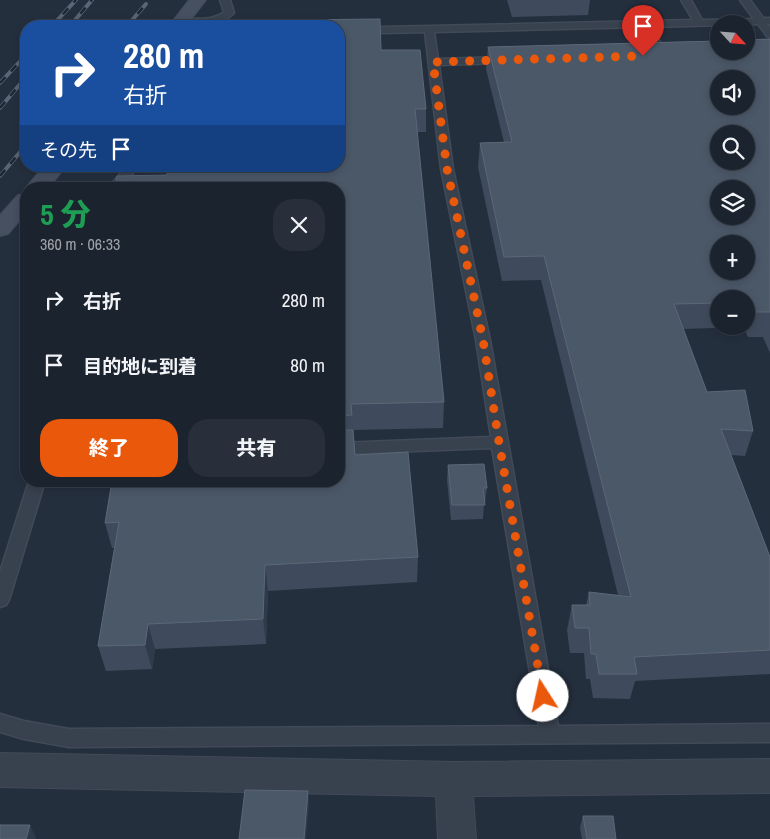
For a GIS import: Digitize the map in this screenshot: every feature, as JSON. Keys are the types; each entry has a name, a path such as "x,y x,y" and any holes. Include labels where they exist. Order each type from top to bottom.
{"main road":[{"path":"182,20 198,0"},
{"path":"42,182 51,172"},
{"path":"0,230 20,207"}],"street":[{"path":"0,770 454,779 770,776"},
{"path":"454,779 457,839"}],"lane":[{"path":"221,20 229,13 225,0"},
{"path":"686,0 699,23"},
{"path":"745,0 766,21 770,34"},
{"path":"345,31 766,21"},
{"path":"642,56 662,55 646,24"},
{"path":"429,29 447,169 483,340 550,735"},
{"path":"433,62 513,60"},
{"path":"119,182 128,172"},
{"path":"345,449 499,442"},
{"path":"0,600 35,487"},
{"path":"0,723 24,730 69,738 770,733"}],"building":[{"path":"380,19 381,50 420,50 426,109 415,109 444,402 351,404 352,415 345,416 345,182 116,182 117,176 167,175 168,172 345,172 345,20 290,20"},
{"path":"770,39 770,312 755,312 755,290 710,290 710,303 674,304 707,392 745,390 753,431 721,429 770,557 770,650 634,657 637,674 599,674 596,654 591,654 589,628 575,628 572,605 590,605 589,592 631,597 544,256 504,257 480,143 512,142 488,47 710,41 710,60 755,60 755,40"},
{"path":"345,430 353,430 355,455 408,452 418,557 265,565 263,619 148,624 145,645 98,646 119,522 105,523 111,487 345,487"},
{"path":"484,464 487,488 483,488 485,505 452,505 448,465"},
{"path":"245,790 308,791 304,839 239,839"},
{"path":"583,816 613,816 616,839 587,839"},
{"path":"0,825 30,825 26,839 0,839"}],"railway":[{"path":"58,20 76,0"},
{"path":"75,20 92,0"},
{"path":"132,20 146,4"},
{"path":"0,83 20,61"},
{"path":"0,108 20,84"},
{"path":"0,176 20,152"}],"route":[{"path":"543,696 483,340 447,169 433,62 643,56"}]}
